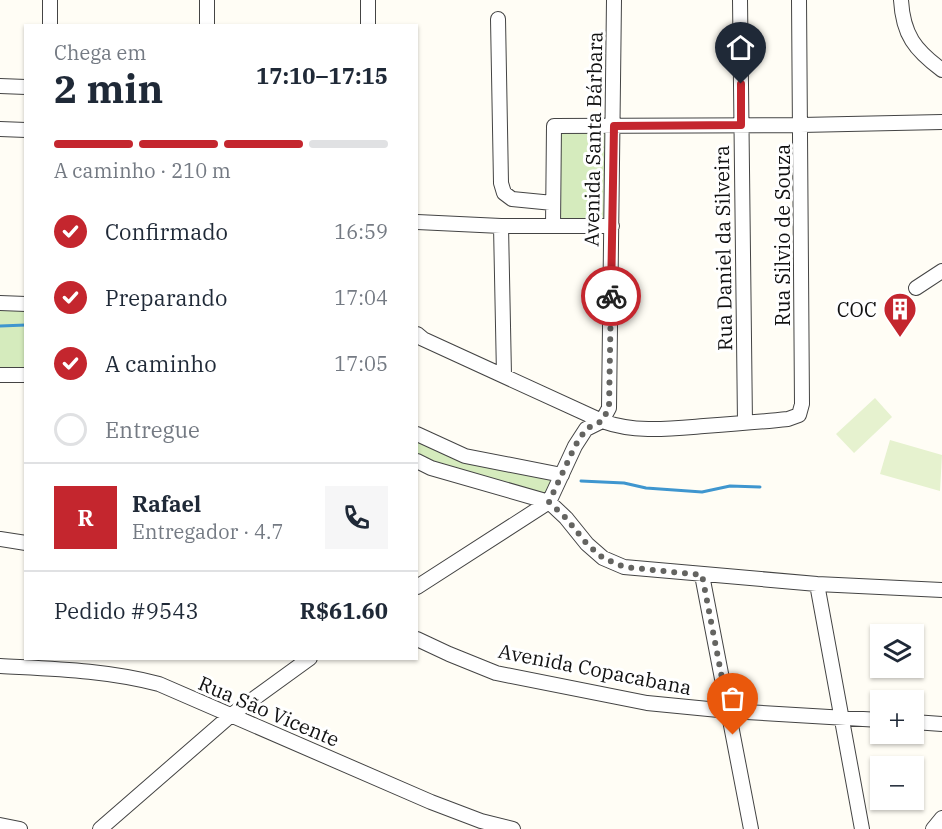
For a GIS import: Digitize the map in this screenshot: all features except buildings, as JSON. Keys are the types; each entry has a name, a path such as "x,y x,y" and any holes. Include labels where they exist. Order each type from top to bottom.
{"street":[{"path":"50,0 50,24"},
{"path":"207,0 207,24"},
{"path":"368,0 368,24"},
{"name":"Avenida Santa Bárbara","path":"602,421 609,408 614,0"},
{"name":"Rua Daniel da Silveira","path":"740,0 745,423"},
{"name":"Rua Silvio de Souza","path":"745,423 788,419 799,415 802,404 799,0"},
{"path":"901,0 911,41 921,54 942,70"},
{"path":"498,19 501,183 504,193 512,199 553,203"},
{"path":"0,86 24,87"},
{"path":"553,226 554,126 942,122"},
{"path":"0,129 24,130"},
{"path":"418,222 501,226 612,226"},
{"path":"501,226 504,375"},
{"path":"916,288 942,271"},
{"path":"0,303 24,304"},
{"path":"418,335 602,421 620,427 647,430 745,423"},
{"path":"0,375 24,375"},
{"path":"418,586 549,502 575,446 586,429 602,421"},
{"path":"418,434 465,456 562,475"},
{"path":"418,462 431,468 549,502 603,558 624,567 817,584 942,590"},
{"path":"0,539 24,541"},
{"path":"702,575 751,829"},
{"path":"817,584 862,829"},
{"name":"Avenida Copacabana","path":"418,639 496,673 647,703 729,711 870,719"},
{"path":"100,829 230,716 307,660"},
{"name":"Rua São Vicente","path":"0,666 97,671 159,684 431,802 481,821 513,829"},
{"path":"924,723 942,724"},
{"path":"0,825 20,829"}],"green space":[{"path":"554,126 614,126 612,226 553,226"},
{"path":"0,303 24,304 24,375 0,375"},
{"path":"875,398 892,417 854,453 836,434"},
{"path":"418,434 465,456 562,475 549,502 418,461"},
{"path":"890,440 942,455 940,491 880,474"}],"waterway":[{"path":"0,326 24,325"},
{"path":"581,481 624,483 646,488 702,492 730,486 760,487"}],"way so far":[{"path":"611,296 609,408 602,421 586,429 575,446 549,502 603,558 624,567 702,575 733,735"}],"place":[{"name":"COC","path":"900,338"}],"route":[{"path":"611,296 614,126 741,125 741,84"}]}
